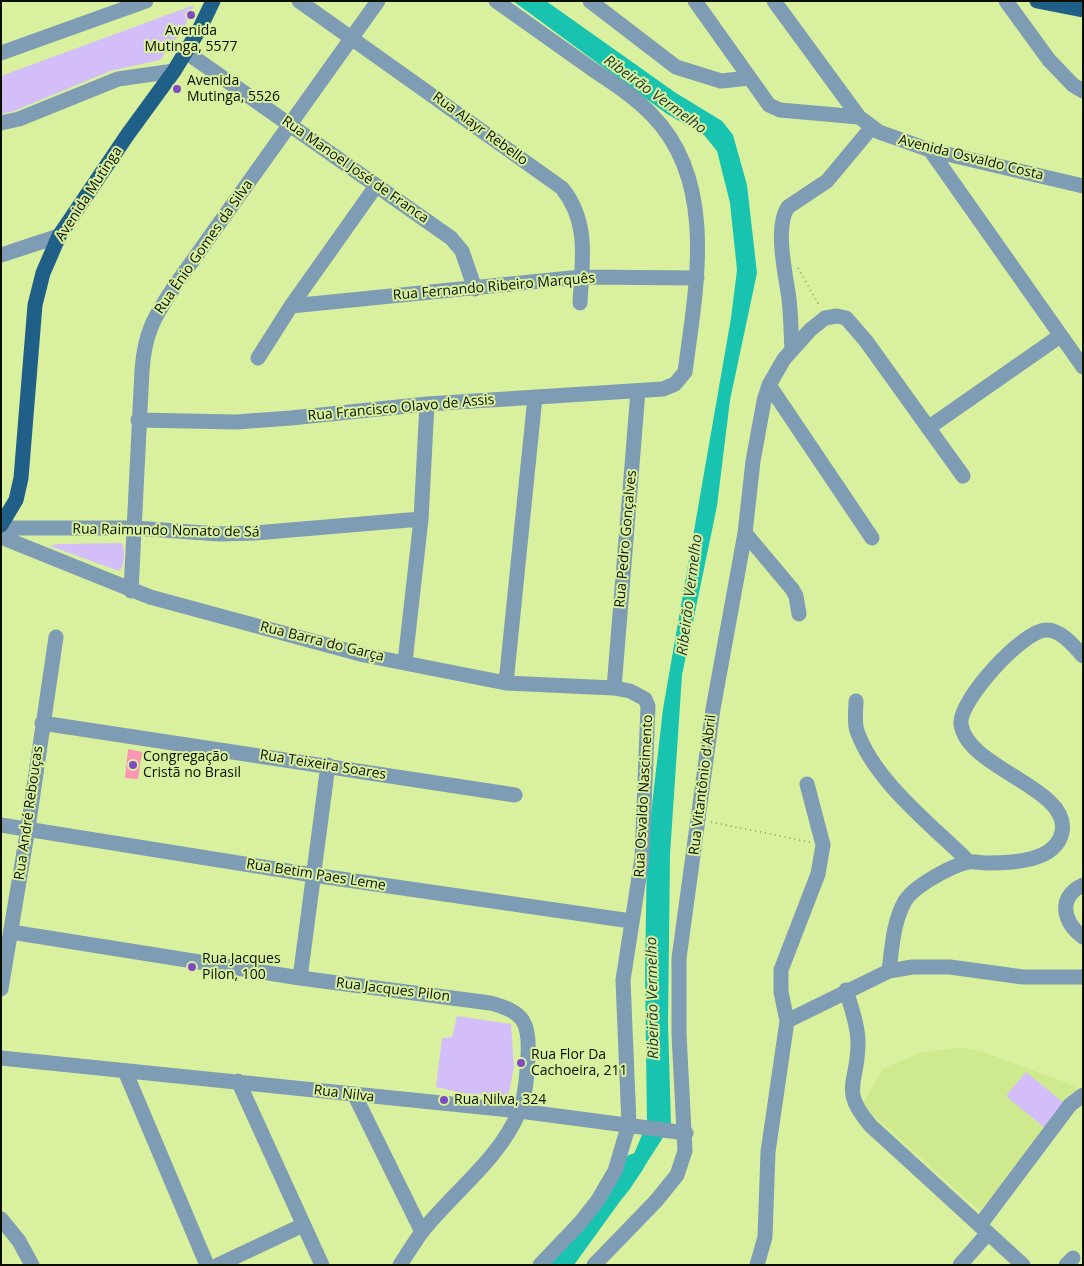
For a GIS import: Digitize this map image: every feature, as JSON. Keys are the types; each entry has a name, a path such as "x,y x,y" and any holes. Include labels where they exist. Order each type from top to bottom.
{"main road":[{"name":"Avenida Mutinga","path":"1,526 16,500 21,478 35,306 43,273 60,236 128,134 174,72 213,1"},
{"path":"1036,1 1083,10"}],"street":[{"path":"1,53 146,1"},
{"name":"Rua Alayr Rebello","path":"299,1 562,188 576,209 582,227 580,303"},
{"name":"Rua Ênio Gomes da Silva","path":"131,591 138,420 144,348 152,322 176,284 378,1"},
{"path":"496,1 640,104 662,126 681,157 690,185 697,233 697,278"},
{"path":"590,1 676,68 722,81 749,78"},
{"path":"695,1 765,102 774,108 859,117"},
{"name":"Avenida Osvaldo Costa","path":"774,1 859,117 872,127 893,138 930,150 1083,186"},
{"path":"1006,1 1049,60 1073,85 1083,91"},
{"name":"Rua Manoel José de Franca","path":"186,52 451,238 465,257 475,289"},
{"path":"1,123 19,119 118,79 174,72"},
{"path":"792,350 782,239 784,212 788,207 827,181 872,127"},
{"path":"930,150 1083,367"},
{"path":"258,358 291,306 376,186"},
{"path":"1,254 60,236"},
{"name":"Rua Fernando Ribeiro Marquês","path":"291,306 581,277 697,278"},
{"name":"Rua Francisco Olavo de Assis","path":"138,420 236,422 427,404 663,389 675,384 685,372 697,278"},
{"path":"825,318 837,316 846,318 866,341 963,476"},
{"name":"Rua Vitantônio d'Abril","path":"594,1265 656,1201 677,1175 685,1151 680,1131 679,958 713,709 745,533 753,461 764,401 769,385 792,350 810,330 825,318"},
{"path":"928,428 1060,336"},
{"path":"769,385 872,538"},
{"name":"Rua Pedro Gonçalves","path":"614,688 638,391"},
{"path":"506,682 535,397"},
{"path":"405,662 421,519 427,404"},
{"name":"Rua Raimundo Nonato de Sá","path":"1,526 135,528 220,534 255,533 421,519"},
{"path":"745,533 792,589 796,596 799,614"},
{"name":"Rua Barra do Garça","path":"1,538 131,591 364,655 506,682 614,688 645,698 648,706"},
{"path":"889,971 898,914 906,899 916,889 935,877 969,862 988,864 1042,856 1057,843 1062,833 1062,820 1058,811 969,743 961,722 966,705 1018,644 1037,632 1054,631 1083,656"},
{"name":"Rua André Rebouças","path":"1,989 28,828 56,636"},
{"path":"856,701 856,730 873,762 888,781 969,862"},
{"name":"Rua Osvaldo Nascimento","path":"540,1265 580,1223 598,1200 615,1171 633,1125 624,980 631,921 640,881 648,706"},
{"name":"Rua Teixeira Soares","path":"42,723 328,765 515,795"},
{"path":"300,978 328,765"},
{"path":"757,1265 765,1237 768,1152 787,1021 781,992 781,970 818,874 823,845 807,784"},
{"name":"Rua Betim Paes Leme","path":"1,825 313,875 631,921"},
{"path":"1083,885 1076,888 1067,898 1064,910 1068,922 1083,937"},
{"name":"Rua Jacques Pilon","path":"11,932 300,978 490,1002 514,1010 523,1018 529,1041 528,1065 520,1111 504,1138 472,1180 422,1232 400,1265"},
{"path":"787,1021 846,990 889,971 929,966 1023,977 1083,977"},
{"path":"846,990 856,1025 858,1042 852,1088 852,1098 855,1106 871,1126 1023,1265"},
{"name":"Rua Nilva","path":"1,1058 238,1081 355,1096 520,1111 680,1131"},
{"path":"125,1071 207,1265"},
{"path":"238,1081 322,1265"},
{"path":"960,1265 1070,1105 1083,1095"},
{"path":"355,1096 422,1232"},
{"path":"1,1219 19,1240 32,1265"},
{"path":"218,1265 303,1225"}],"path":[{"path":"795,264 809,284 825,318"},
{"path":"699,820 823,845"}],"shaded area":[{"path":"194,5 183,30 160,60 110,71 14,111 1,114 1,76"},
{"path":"122,543 124,558 119,571 50,546 57,544"},
{"path":"457,1016 511,1024 514,1067 508,1097 462,1093 436,1087 442,1038 452,1037"},
{"path":"961,1047 983,1052 1078,1087 980,1211 862,1105 883,1069 920,1053"},
{"path":"1026,1072 1065,1104 1045,1128 1006,1096"}],"water":[{"name":"Ribeirão Vermelho","path":"513,1 546,1 676,93 722,121 733,135 747,185 757,273 730,400 717,506 682,675 670,854 668,1023 671,1125 630,1189 567,1265 557,1265 599,1217 628,1168 647,1123 645,974 647,849 663,709 731,318 737,270 730,203 717,151 704,135 667,114"}],"building":[{"name":"Congregação Cristã no Brasil","path":"128,749 142,752 138,779 125,778"}],"waterway":[{"name":"Ribeirão Vermelho","path":"561,1265 634,1164"}],"place":[{"name":"Avenida Mutinga, 5577","path":"191,15"},
{"name":"Avenida Mutinga, 5526","path":"177,89"},
{"name":"Congregação Cristã no Brasil","path":"133,765"},
{"name":"Rua Jacques Pilon, 100","path":"192,967"},
{"name":"Rua Flor Da Cachoeira, 211","path":"521,1063"},
{"name":"Rua Nilva, 324","path":"444,1100"}]}
